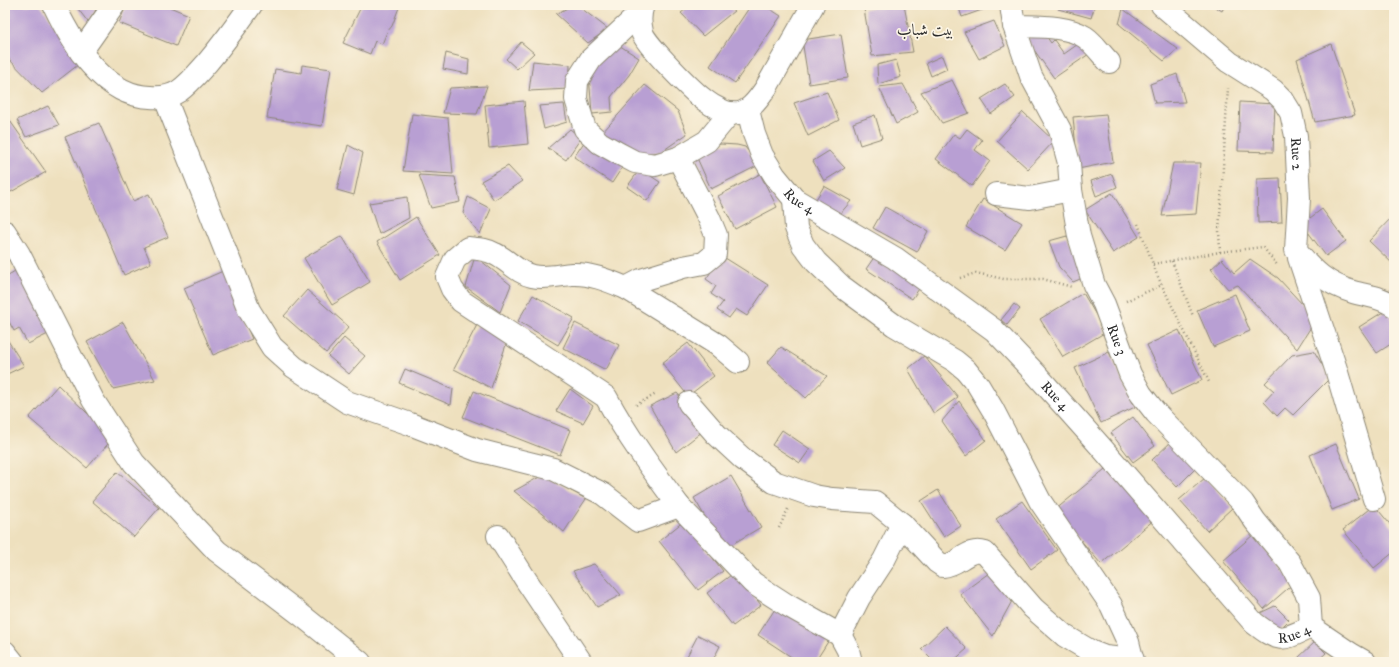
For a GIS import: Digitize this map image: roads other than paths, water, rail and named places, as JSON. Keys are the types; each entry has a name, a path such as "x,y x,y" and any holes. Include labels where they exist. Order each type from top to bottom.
{"street":[{"path":"54,5 81,52 93,67 110,82 122,90 142,97 165,98 178,91 192,80 223,44 251,5"},
{"path":"81,52 114,5"},
{"path":"642,9 591,59 577,81 576,99 585,129 600,143 636,162 655,165 678,158 706,141 739,112 758,99 766,88 813,5"},
{"name":"Rue 2","path":"1162,5 1229,62 1273,90 1283,100 1291,113 1296,136 1299,198 1296,250"},
{"path":"642,9 642,33 659,57 705,101 739,112"},
{"path":"1012,15 1085,37 1109,62"},
{"name":"Rue 3","path":"1012,15 1031,76 1060,130 1069,162 1071,190 1079,236 1094,285 1104,304 1130,374 1141,394 1156,413 1243,503 1255,521 1290,563 1309,598 1311,627"},
{"path":"165,98 249,310 272,347 294,367 347,402 477,450 553,469 603,494 638,521 679,506"},
{"name":"Rue 4","path":"739,112 754,134 762,155 775,176 794,199 895,258 994,330 1035,373 1101,447 1254,623 1276,638 1287,638 1311,627 1365,662"},
{"path":"626,288 641,280 683,267 704,263 715,254 716,235 709,218 678,158"},
{"path":"996,194 1030,198 1071,190"},
{"path":"689,403 722,439 744,459 774,482 814,496 832,500 875,502 902,524 942,566 957,562 973,552 977,551 985,553 1033,608 1065,636 1092,652 1105,657 1133,661 1128,642 1111,605 1040,501 993,410 978,385 966,370 955,361 894,326 841,286 816,262 803,245 796,228 794,199"},
{"path":"5,232 19,254 93,400 134,463 217,551 360,662"},
{"path":"738,362 718,345 626,288 601,278 574,274 559,276 532,276 522,272 496,254 483,249 468,248 455,259 447,277 452,289 461,301 606,397 651,468 679,506 753,583 787,605 840,635 848,650 851,662"},
{"path":"1296,250 1317,274 1328,282 1376,298 1394,306"},
{"path":"1296,250 1336,369 1374,499"},
{"path":"840,635 859,598 884,560 902,524"},
{"path":"498,536 581,662"},
{"path":"5,652 13,662"}],"district":[{"name":"بيت شباب","path":"925,29"}]}
